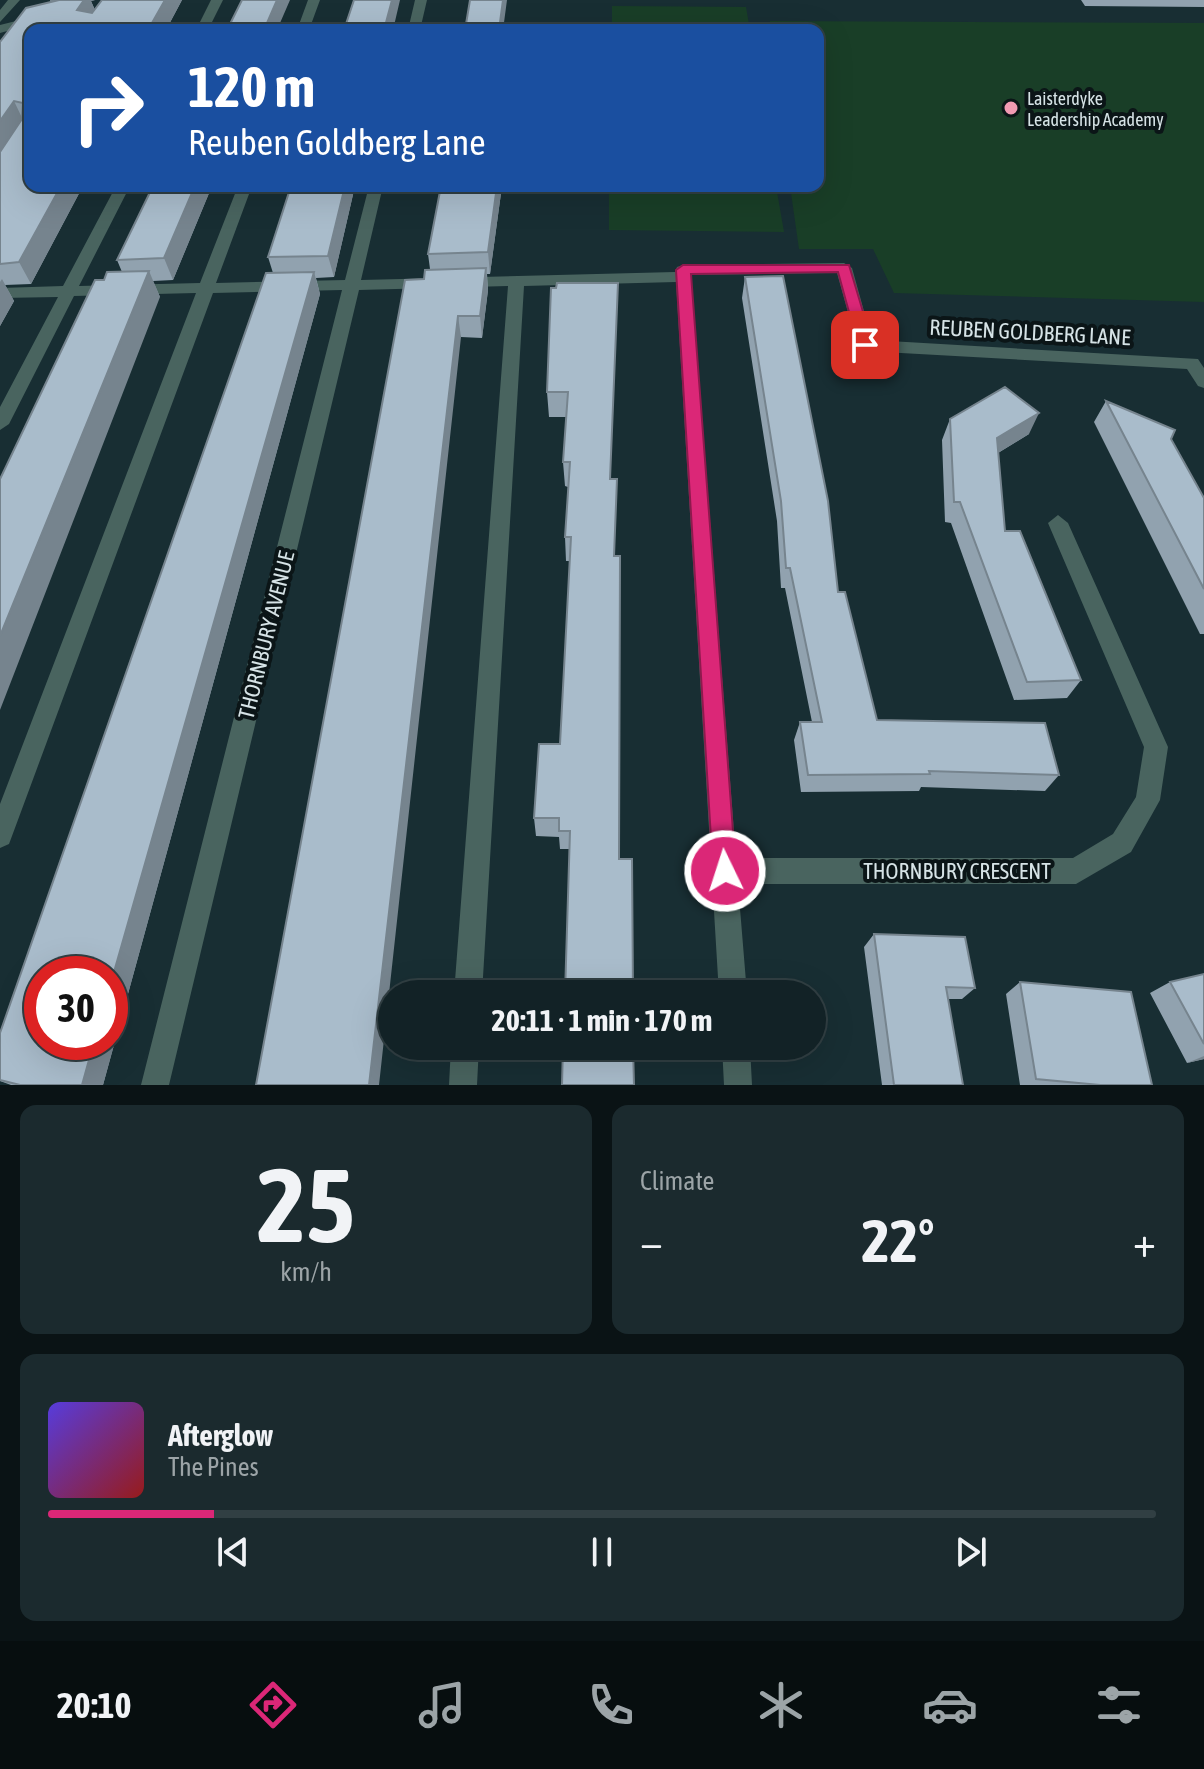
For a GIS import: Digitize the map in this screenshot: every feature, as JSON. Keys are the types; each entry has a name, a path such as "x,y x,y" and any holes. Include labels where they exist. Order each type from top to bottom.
{"street":[{"path":"0,18 14,0"},
{"path":"205,24 217,0"},
{"path":"305,24 314,0"},
{"path":"415,24 421,0"},
{"path":"0,29 56,16"},
{"path":"0,424 120,192"},
{"path":"0,836 243,192"},
{"name":"THORNBURY AVENUE","path":"155,1085 375,192"},
{"name":"REUBEN GOLDBERG LANE","path":"683,273 844,268 865,345 1192,363 1204,382"},
{"path":"0,293 683,273 732,980"},
{"path":"469,980 516,280"},
{"name":"THORNBURY CRESCENT","path":"725,871 1076,871 1122,843 1148,800 1156,747 1058,523"},
{"path":"463,1085 464,1060"},
{"path":"737,1060 738,1085"}],"green space":[{"path":"612,6 746,7 749,24 612,24"},
{"name":"Laisterdyke Leadership Academy","path":"770,21 1204,23 1204,302 894,293 873,249 799,249 791,192 824,192 824,24 770,24"},
{"path":"609,192 777,192 784,232 609,230"}],"building":[{"path":"59,0 84,0 77,10 92,13 102,0 165,0 151,24 24,24 24,192 58,192 19,262 0,264 0,152 22,119 23,103 14,101 0,121 0,42 26,8"},
{"path":"242,0 277,0 267,24 230,24"},
{"path":"354,0 392,0 386,24 346,24"},
{"path":"470,0 503,0 500,24 466,24"},
{"path":"150,192 192,192 164,258 117,260"},
{"path":"289,192 344,192 328,256 268,257"},
{"path":"440,192 496,192 488,252 428,254"},
{"path":"486,268 480,316 458,316 381,980 378,980 369,1085 256,1085 405,280 424,279 425,270"},
{"path":"149,271 0,636 0,479 95,280 104,280 107,272"},
{"path":"314,272 119,956 27,956 266,273"},
{"path":"783,276 828,501 838,592 845,592 877,720 1045,723 1059,775 929,771 930,774 808,775 800,722 822,722 790,568 786,568 781,501 745,277"},
{"path":"557,283 618,283 610,479 617,479 614,556 620,556 619,859 632,859 633,980 565,980 570,831 559,831 559,818 534,818 539,744 560,744 571,537 565,537 570,462 563,462 568,392 547,392 551,288 556,288"},
{"path":"1005,387 1039,413 997,438 1005,531 1020,531 1081,680 1027,682 960,502 954,502 950,419"},
{"path":"1106,401 1175,430 1171,439 1204,498 1204,589"},
{"path":"874,934 965,937 975,988 946,987 963,1085 894,1085"},
{"path":"24,964 24,1060 89,1060 82,1085 20,1085 0,1080 0,1033"},
{"path":"1204,974 1204,1044 1170,982"},
{"path":"1020,982 1131,992 1152,1085 1100,1085 1036,1079"},
{"path":"563,1060 633,1060 634,1085 562,1085"}],"place":[{"name":"Laisterdyke Leadership Academy","path":"1011,108"}],"route":[{"path":"725,871 683,270 844,268 865,345"}]}
